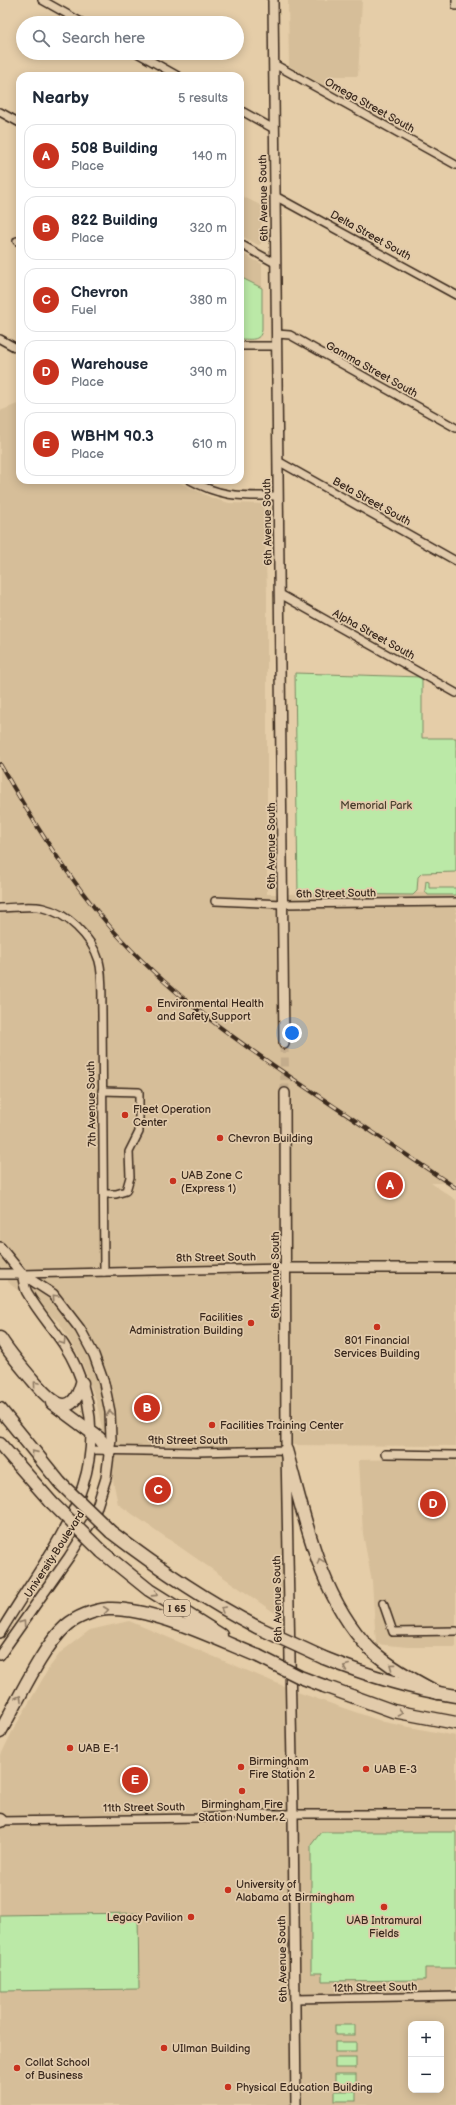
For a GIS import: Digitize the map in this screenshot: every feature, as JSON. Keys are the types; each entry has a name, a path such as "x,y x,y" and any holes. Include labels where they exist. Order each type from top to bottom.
{"highway":[{"path":"0,1338 12,1356 49,1400 60,1410 99,1438 110,1452"},
{"path":"49,1400 60,1405 69,1404 75,1398 82,1383"},
{"name":"I 65","path":"0,1409 60,1483 111,1532 162,1571 223,1610 354,1671 438,1693 456,1696"},
{"name":"I 65","path":"0,1444 51,1502 102,1552 149,1590 198,1622 300,1678 393,1711 436,1720 456,1722"},
{"path":"286,1450 311,1537 328,1584 350,1625 370,1648 393,1667 438,1693"},
{"path":"0,1732 49,1646 66,1626 84,1615 107,1609 150,1614 258,1656"}],"main road":[{"name":"6th Avenue South","path":"273,0 284,1044"},
{"name":"6th Avenue South","path":"285,1093 287,1268 286,1450 293,1815 296,2105"},
{"name":"University Boulevard","path":"0,1248 22,1274 53,1294 72,1317 87,1342 99,1368 107,1397 111,1426 110,1452 103,1492 93,1519 69,1557 0,1655"},
{"name":"8th Street South","path":"287,1268 456,1268"},
{"name":"8th Street South","path":"0,1274 22,1274"},
{"name":"University Boulevard","path":"0,1633 71,1518 82,1491 90,1450 90,1432 82,1383 63,1342 27,1293 22,1274"}],"street":[{"path":"42,0 71,16"},
{"path":"456,0 456,6"},
{"path":"149,60 171,72"},
{"name":"Omega Street South","path":"274,64 456,165"},
{"path":"0,112 16,121"},
{"path":"244,112 274,129"},
{"name":"Delta Street South","path":"275,196 456,295"},
{"path":"244,246 275,263"},
{"name":"Gamma Street South","path":"277,334 290,335 456,428"},
{"path":"0,339 16,348"},
{"path":"244,346 277,346"},
{"name":"Beta Street South","path":"278,461 456,560"},
{"path":"197,484 204,488 224,494 278,496"},
{"name":"Alpha Street South","path":"280,594 456,693"},
{"name":"6th Street South","path":"215,901 283,904 456,902"},
{"name":"7th Avenue South","path":"0,908 43,908 68,918 89,938 97,951 101,975 104,1272"},
{"path":"102,1091 139,1092 140,1116 139,1132 129,1152 130,1178 126,1191 116,1194 104,1194"},
{"name":"8th Street South","path":"22,1274 287,1268"},
{"name":"9th Street South","path":"90,1450 110,1452 286,1450"},
{"path":"385,1454 456,1456"},
{"path":"383,1603 393,1632 456,1631"},
{"name":"11th Street South","path":"0,1820 198,1818 262,1814 456,1814"},
{"name":"12th Street South","path":"295,1999 456,1996"}],"shaded area":[{"path":"288,0 362,0 358,76 332,76 329,88 289,66"},
{"path":"244,197 262,206 261,244 258,245 244,237"},
{"path":"244,254 262,264 262,288 244,279"},
{"path":"16,405 16,484 182,484 212,498 229,503 264,504 267,592 267,894 456,893 456,1183 431,1183 456,1200 456,1446 281,1445 285,1620 118,1504 96,1400 81,1360 59,1322 10,1284 0,1271 0,411"},
{"path":"456,1458 456,1647 408,1647 376,1644 372,1581 363,1534 359,1460"},
{"name":"University of Alabama at Birmingham","path":"129,1621 300,1693 384,1722 456,1736 456,2105 0,2105 0,1757 12,1732 49,1668 61,1652 90,1630"}],"green space":[{"path":"244,279 262,288 262,330 261,334 257,338 244,339"},
{"name":"Memorial Park","path":"295,673 422,677 422,738 456,738 456,872 422,873 418,877 417,891 413,895 298,894"},
{"path":"426,881 429,882 429,888 456,888 456,895 428,895 425,891"},
{"name":"UAB Intramural Fields","path":"321,1832 456,1832 456,1968 425,1968 425,1980 322,1981 322,1973 311,1973 311,1845"},
{"path":"138,1913 139,1989 0,1991 0,1915"},
{"path":"335,2025 355,2025 355,2035 335,2035"},
{"path":"335,2042 356,2042 356,2052 335,2052"},
{"path":"335,2058 356,2058 356,2068 335,2068"},
{"path":"335,2074 356,2074 356,2084 335,2084"},
{"path":"335,2091 356,2091 356,2101 335,2101"}],"tunnel":[{"path":"284,1044 285,1093"}],"railway":[{"path":"0,764 38,828 66,870 112,929 156,974 230,1035 456,1188"}],"place":[{"name":"Environmental Health and Safety Support","path":"149,1009"},
{"name":"Fleet Operation Center","path":"125,1115"},
{"name":"Chevron Building","path":"220,1138"},
{"name":"UAB Zone C (Express 1)","path":"173,1181"},
{"name":"508 Building","path":"390,1185"},
{"name":"Facilities Administration Building","path":"251,1323"},
{"name":"801 Financial Services Building","path":"377,1327"},
{"name":"822 Building","path":"147,1408"},
{"name":"Facilities Training Center","path":"212,1425"},
{"name":"Chevron","path":"158,1490"},
{"name":"Warehouse","path":"433,1504"},
{"name":"UAB E-1","path":"70,1748"},
{"name":"Birmingham Fire Station 2","path":"241,1767"},
{"name":"UAB E-3","path":"366,1769"},
{"name":"WBHM 90.3","path":"135,1780"},
{"name":"Birmingham Fire Station Number 2","path":"242,1791"},
{"name":"University of Alabama at Birmingham","path":"228,1890"},
{"name":"UAB Intramural Fields","path":"384,1907"},
{"name":"Legacy Pavilion","path":"191,1917"},
{"name":"UIlman Building","path":"164,2048"},
{"name":"Collat School of Business","path":"17,2068"},
{"name":"Physical Education Building","path":"228,2087"}]}
